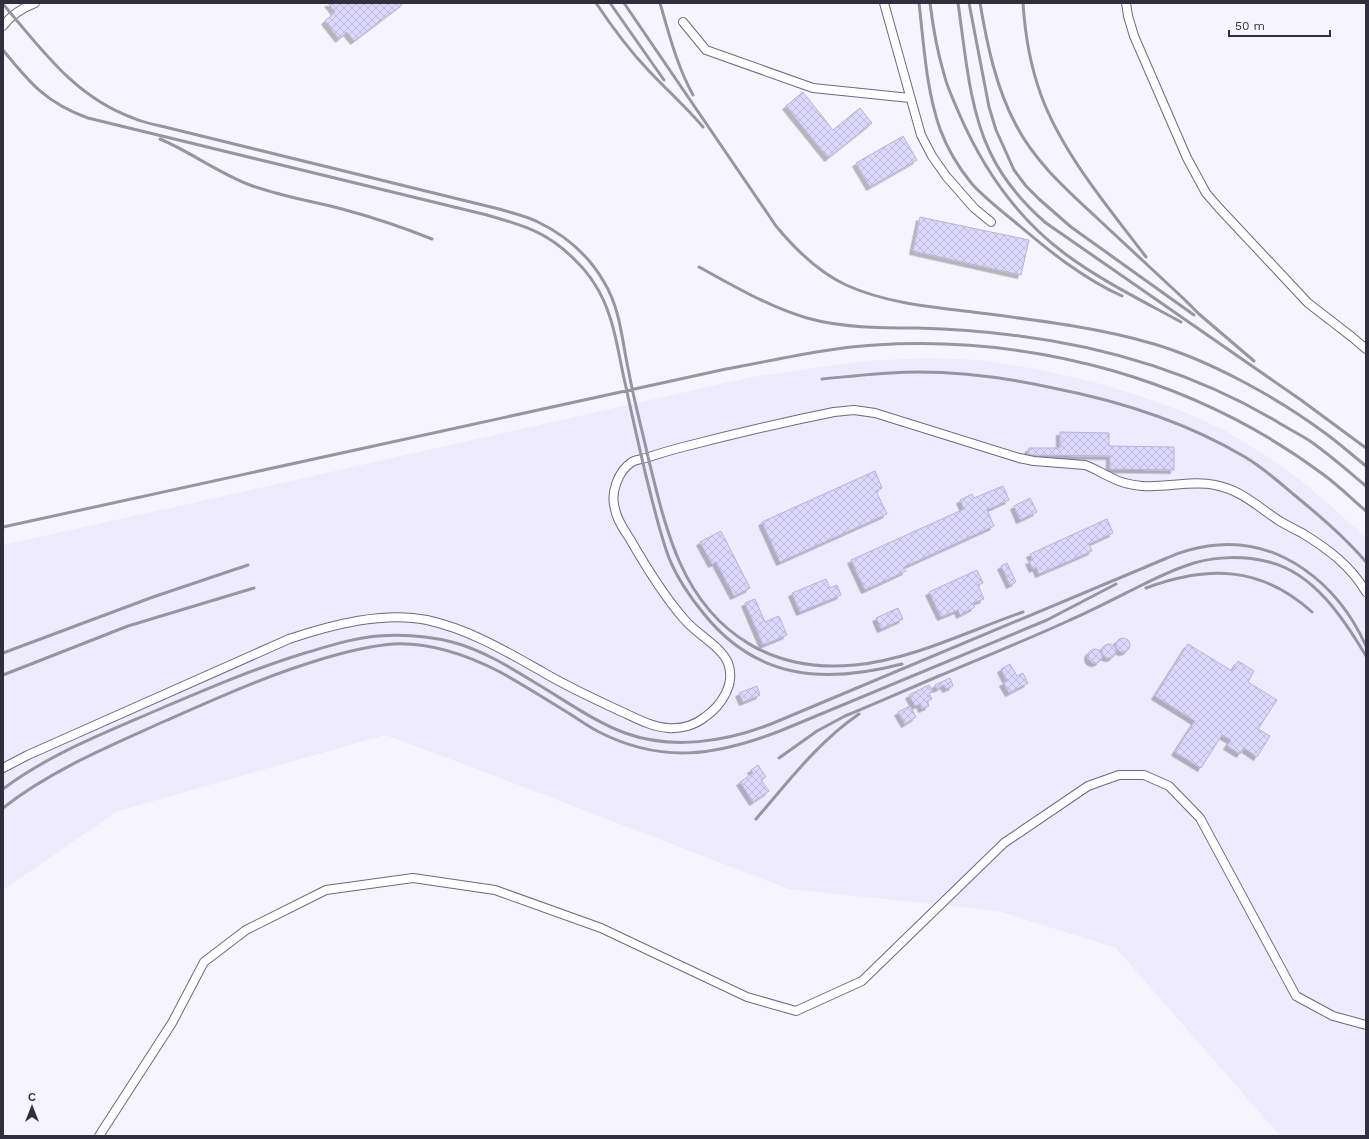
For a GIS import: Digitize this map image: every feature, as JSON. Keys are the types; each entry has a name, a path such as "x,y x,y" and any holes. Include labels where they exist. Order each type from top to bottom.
{"lane":[{"path":"3,26 18,11 35,3"},
{"path":"884,3 921,135 932,156 946,176 961,194 991,222"},
{"path":"1126,3 1134,36 1187,158 1206,193 1308,303 1366,349"},
{"path":"683,22 706,50 813,88 910,98"},
{"path":"3,768 28,755 289,639 320,629 375,619 408,617 439,623 482,638 575,690 656,726 677,728 694,723 709,714 721,701 729,683 730,675 728,664 720,651 683,619 640,557 622,526 615,512 613,499 620,476 632,462 657,454 709,440 834,412 854,410 875,413 1019,458 1034,461 1086,465 1093,467 1118,481 1130,484 1154,487 1202,484 1225,488 1252,500 1279,520 1325,548 1342,561 1366,592"},
{"path":"99,1136 172,1023 204,962 246,930 326,890 413,878 495,890 601,928 747,997 796,1011 862,981 1004,843 1088,786 1119,775 1144,775 1169,786 1200,818 1296,996 1333,1016 1366,1025"}],"shaded area":[{"path":"926,358 983,360 1036,369 1094,382 1140,396 1187,413 1224,430 1262,453 1299,479 1366,538 1366,1136 1280,1136 1116,948 998,911 789,889 385,735 118,811 3,890 3,545 752,377 862,361"}],"building":[{"path":"328,3 404,3 354,41 347,32 339,39 325,21 335,12"},
{"path":"803,92 833,130 860,108 872,123 828,158 786,106"},
{"path":"903,136 917,160 870,187 856,163"},
{"path":"920,217 1029,240 1021,275 913,251"},
{"path":"1060,432 1109,433 1109,446 1174,447 1174,470 1110,469 1110,456 1028,455 1029,448 1060,448"},
{"path":"875,471 882,488 876,491 887,514 780,562 762,522"},
{"path":"1003,486 1009,500 987,510 994,526 904,567 906,571 865,590 851,560 964,509 960,500 972,494 974,498"},
{"path":"1030,498 1037,512 1020,520 1014,506"},
{"path":"1107,519 1113,533 1089,544 1092,551 1039,574 1036,567 1033,569 1029,561 1033,560 1030,554"},
{"path":"721,531 750,588 734,596 716,562 712,564 700,542"},
{"path":"1007,563 1016,582 1010,585 1001,566"},
{"path":"977,570 983,583 978,585 984,599 973,603 975,607 960,615 958,610 941,617 929,592"},
{"path":"826,579 830,588 837,585 841,595 800,612 792,593"},
{"path":"755,599 765,622 779,616 787,635 763,645 745,603"},
{"path":"898,608 903,619 881,629 876,618"},
{"path":"1123,638 1128,640 1130,645 1128,650 1123,652 1118,650 1116,645 1118,640"},
{"path":"1106,644 1112,644 1116,648 1116,654 1112,658 1106,658 1102,654 1102,648"},
{"path":"1188,644 1232,671 1238,661 1254,671 1248,682 1277,700 1258,729 1270,736 1257,757 1244,748 1240,754 1227,746 1231,740 1222,735 1201,768 1175,752 1195,721 1155,696"},
{"path":"1092,649 1098,649 1102,653 1102,659 1098,663 1092,663 1088,659 1088,653"},
{"path":"1010,664 1017,676 1023,673 1028,683 1009,693 1003,683 1007,681 1001,669"},
{"path":"950,678 953,686 946,689 944,685 937,689 935,685"},
{"path":"929,685 933,692 929,693 932,699 927,701 929,706 922,709 920,704 915,706 909,695"},
{"path":"757,686 760,695 743,702 739,693"},
{"path":"910,706 916,717 905,724 898,712"},
{"path":"758,765 766,777 761,780 769,791 753,802 740,782 753,773 751,770"}],"railway":[{"path":"596,3 635,55 703,127"},
{"path":"610,3 664,80"},
{"path":"624,3 776,226 791,243 826,274 861,291 892,300 924,306 1019,318 1110,333 1176,351 1221,370 1265,394 1330,437 1366,466"},
{"path":"660,3 678,61 693,95"},
{"path":"919,3 926,67 935,114 946,143 962,171 987,199 1053,253 1093,281 1122,296"},
{"path":"930,3 939,57 952,97 967,131 978,151 989,170 1015,206 1047,239 1078,263 1181,322"},
{"path":"958,3 972,98 983,135 1001,172 1029,207 1046,223 1301,400 1366,448"},
{"path":"969,3 989,107 996,130 1014,170 1026,186 1071,227 1194,315"},
{"path":"980,3 989,50 1003,96 1016,125 1032,151 1052,175 1074,197 1199,314 1254,361"},
{"path":"1023,3 1031,61 1037,84 1050,117 1074,159 1102,200 1146,257"},
{"path":"3,4 46,55 77,85 112,109 133,118 151,124 514,213 548,227 576,247 598,272 610,293 618,315 633,394 655,484 666,524 680,563 694,589 710,611 729,629 750,644 773,655 799,663 826,666 855,665 877,662 920,651 1023,612"},
{"path":"3,50 40,91 61,106 88,118 487,215 535,231 556,243 566,251 588,274 607,308 614,333 643,465 662,538 676,573 704,614 725,636 746,652 770,664 794,671 819,674 846,674 902,664"},
{"path":"160,139 227,175 250,185 364,215 432,239"},
{"path":"699,267 739,289 779,308 807,318 834,324 862,327 988,332 1080,346 1148,364 1213,389 1276,421 1306,438 1366,486"},
{"path":"3,527 726,369 838,349 875,345 935,344 994,348 1053,356 1111,370 1168,389 1222,413 1274,441 1324,475 1366,511"},
{"path":"822,379 906,372 969,374 1019,381 1078,393 1152,414 1200,433 1258,465 1331,526 1366,562"},
{"path":"3,789 21,776 80,744 215,686 305,653 350,640 387,635 425,637 452,642 474,649 505,664 590,716 625,733 661,741 698,742 717,739 771,724 1172,556 1187,550 1208,546 1234,545 1259,548 1282,556 1303,569 1322,584 1339,603 1354,623 1366,646"},
{"path":"779,758 817,731 845,716 1054,627 1172,571 1194,563 1212,559 1241,558 1260,560 1285,568 1300,576 1314,587 1338,613 1366,656"},
{"path":"3,653 153,597 248,565"},
{"path":"1146,588 1191,576 1212,573 1233,574 1253,578 1273,586 1293,597 1312,612"},
{"path":"3,808 21,794 61,770 102,749 184,712 282,672 331,656 366,648 393,644 421,645 435,647 462,655 500,672 592,728 622,742 645,749 689,753 711,751 733,746 756,740 780,731 1047,620 1116,584"},
{"path":"3,675 128,626 254,588"},
{"path":"756,819 817,750 830,737 859,714"}]}
